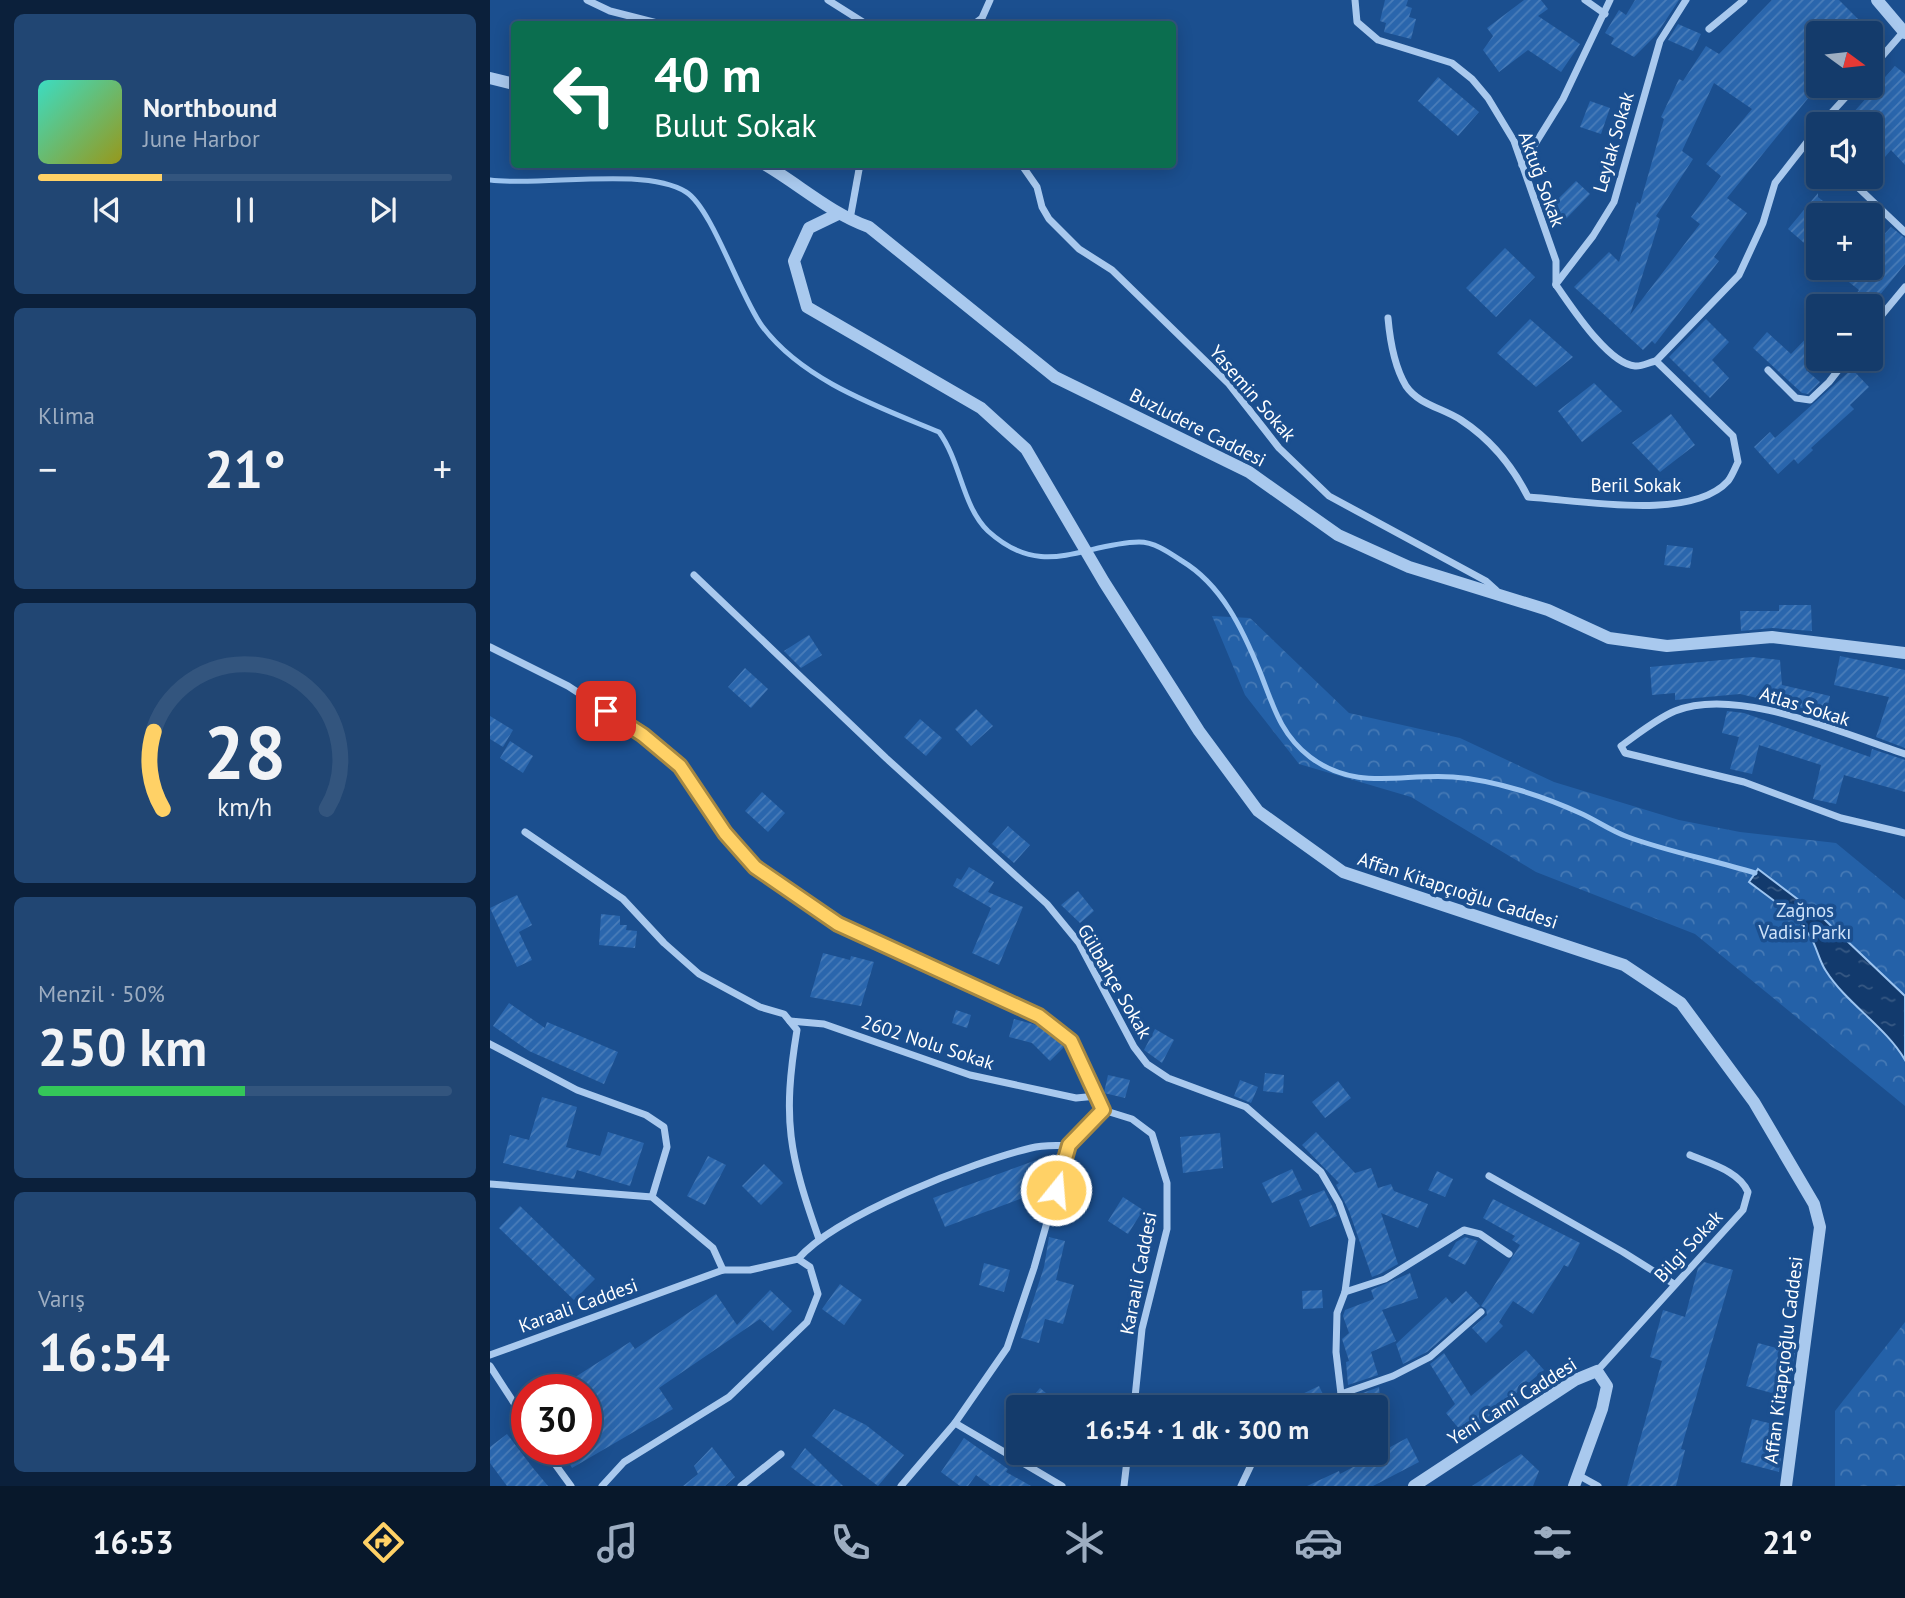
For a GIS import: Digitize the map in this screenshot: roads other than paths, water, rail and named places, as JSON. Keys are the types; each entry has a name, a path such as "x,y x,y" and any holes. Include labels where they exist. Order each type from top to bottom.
{"street":[{"path":"587,0 610,11 648,21"},
{"path":"828,0 861,21"},
{"path":"978,21 990,0"},
{"name":"Aktuğ Sokak","path":"1355,0 1357,22 1378,40 1452,63 1472,79 1514,141 1556,261 1556,285"},
{"path":"1585,0 1605,14"},
{"path":"1522,165 1563,99 1610,0"},
{"name":"Leylak Sokak","path":"1556,285 1593,236 1614,202 1660,41 1686,0"},
{"path":"1709,29 1744,0"},
{"path":"1877,0 1905,32 1883,56"},
{"path":"490,78 511,83"},
{"path":"1833,112 1845,98"},
{"path":"1556,285 1587,326 1618,360 1636,367 1656,361 1739,275 1763,223 1775,183 1806,142"},
{"name":"Buzludere Caddesi","path":"771,168 844,217 869,226 1055,377 1249,472 1338,535 1409,567 1549,610 1609,638 1667,646 1772,637 1905,653"},
{"path":"844,217 859,168"},
{"name":"Yasemin Sokak","path":"1024,168 1037,187 1042,207 1049,219 1079,248 1112,270 1220,375 1279,448 1329,496 1486,581 1503,596"},
{"path":"1860,189 1905,232"},
{"name":"Affan Kitapçıoğlu Caddesi","path":"844,217 809,228 794,261 807,307 981,408 1026,449 1104,582 1199,731 1258,811 1343,872 1624,965 1681,1003 1754,1102 1814,1204 1820,1227 1786,1486"},
{"path":"1883,314 1905,287"},
{"name":"Beril Sokak","path":"1388,318 1391,348 1407,387 1424,403 1460,419 1488,441 1518,476 1528,497 1667,505 1699,499 1727,481 1738,462 1732,436 1656,361"},
{"path":"1768,370 1796,398 1810,400 1838,371"},
{"name":"Gülbahçe Sokak","path":"695,575 887,758 1047,904 1079,943 1134,1047 1147,1064 1168,1078 1247,1107 1321,1172 1339,1203 1352,1239 1345,1292 1338,1313 1336,1352 1341,1394"},
{"path":"490,647 568,686 643,735 680,766 725,833 755,867 838,924 1039,1016 1071,1041 1103,1110 1069,1145 1034,1268 1007,1348 956,1423 901,1486"},
{"name":"Atlas Sokak","path":"1905,754 1744,704 1706,704 1675,711 1621,746 1625,753 1744,782 1841,818 1905,833"},
{"name":"2602 Nolu Sokak","path":"526,832 623,899 664,943 699,974 760,1007 784,1014 790,1021 824,1024 970,1075 1076,1098 1097,1096"},
{"path":"790,1021 797,1030 787,1104 788,1129 797,1176 819,1239"},
{"path":"490,1044 577,1090 646,1115 664,1127 667,1147 652,1197"},
{"name":"Karaali Caddesi","path":"1103,1110 1132,1119 1152,1134 1167,1183 1167,1229 1142,1329 1135,1395"},
{"path":"602,1486 624,1462 729,1397 807,1322 818,1294 810,1267 798,1259 819,1239 861,1214 971,1167 1033,1147 1069,1145"},
{"name":"Bilgi Sokak","path":"1597,1371 1743,1210 1748,1192 1744,1183 1723,1168 1690,1155"},
{"path":"1489,1176 1674,1284"},
{"path":"490,1184 652,1197 713,1248 723,1270"},
{"path":"1345,1292 1385,1279 1464,1230 1480,1234 1509,1254"},
{"name":"Karaali Caddesi","path":"490,1355 723,1270 750,1270 798,1259"},
{"path":"1341,1394 1393,1376 1430,1357 1481,1312"},
{"path":"490,1366 511,1398"},
{"name":"Yeni Cami Caddesi","path":"1415,1486 1575,1380 1597,1371 1607,1386 1602,1409 1576,1480"},
{"path":"956,1423 1062,1486"},
{"path":"741,1486 781,1454"},
{"path":"556,1465 571,1486"},
{"path":"1124,1486 1126,1465"},
{"path":"1241,1486 1251,1465"},
{"path":"1576,1480 1598,1486"}],"water":[{"path":"1758,869 1825,920 1905,996 1905,1060 1887,1037 1834,983 1804,928 1749,882"}],"waterway":[{"path":"490,180 645,180 668,184 686,192 706,215 753,312 779,345 820,377 843,390 939,432 979,521 1008,546 1027,554 1045,557 1145,542 1162,548 1196,571 1230,610 1284,729 1300,748 1327,768 1362,778 1434,776 1501,785 1566,807 1628,837 1755,873"}],"park label":[{"name":"Zağnos Vadisi Parkı","path":"1805,921"}]}
